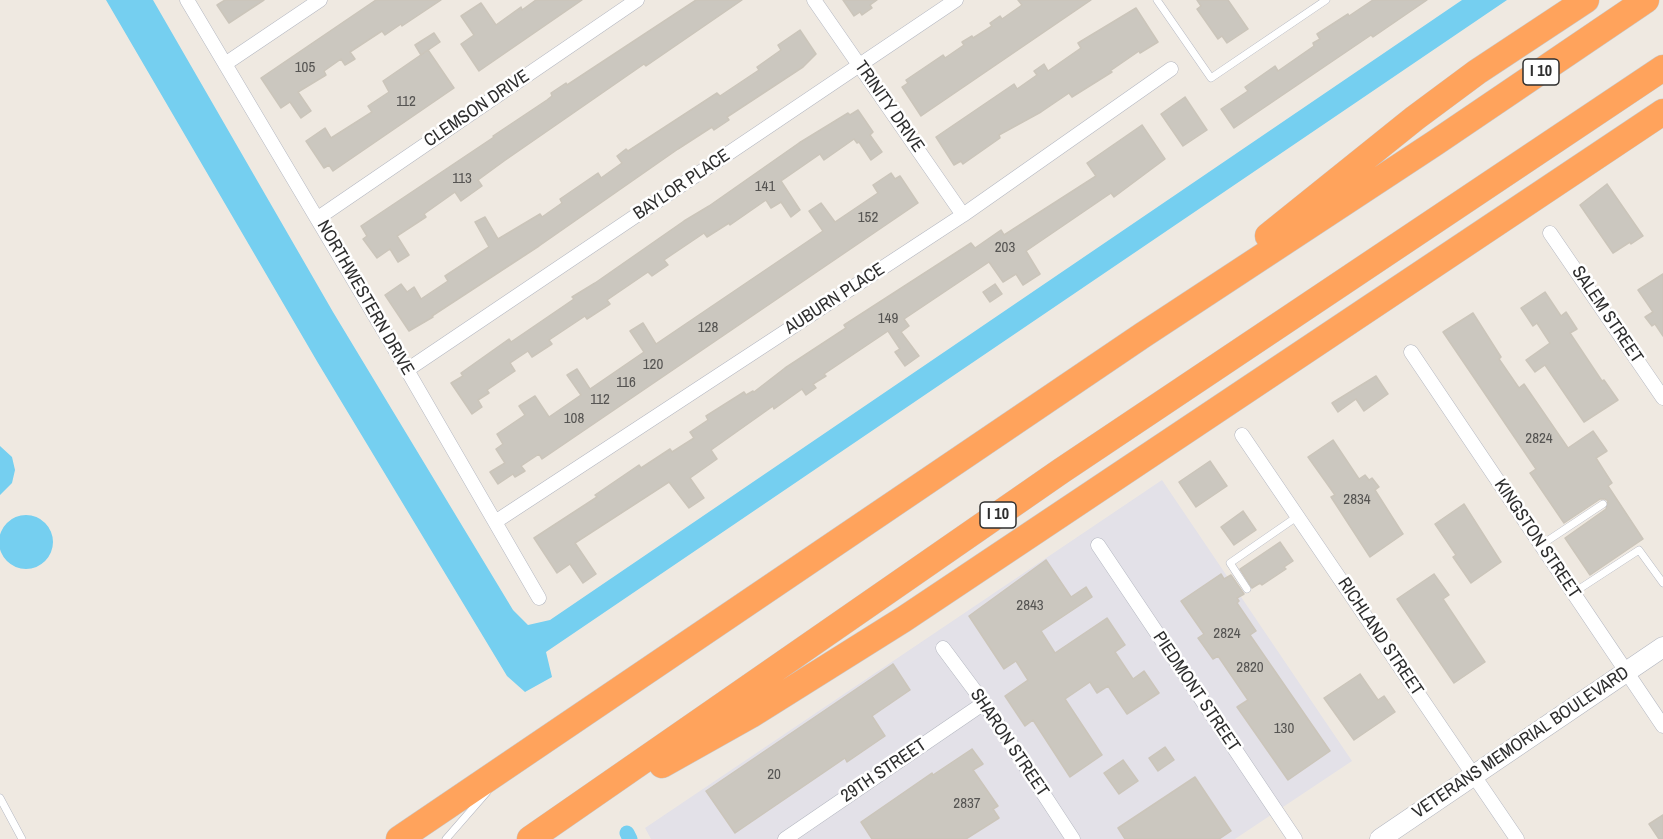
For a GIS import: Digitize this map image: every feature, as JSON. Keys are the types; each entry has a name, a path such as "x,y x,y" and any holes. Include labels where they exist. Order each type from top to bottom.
{"highway":[{"path":"1143,335 1415,118 1477,72 1586,0"},
{"name":"I 10","path":"399,839 1143,335 1647,0"},
{"name":"I 10","path":"530,839 1061,471 1663,68"},
{"path":"530,839 751,715 904,619 1663,112"}],"street":[{"name":"NORTHWESTERN DRIVE","path":"187,0 318,218 538,598"},
{"path":"225,64 320,0"},
{"name":"CLEMSON DRIVE","path":"318,218 637,0"},
{"name":"TRINITY DRIVE","path":"814,0 963,215"},
{"name":"BAYLOR PLACE","path":"407,370 956,0"},
{"name":"AUBURN PLACE","path":"495,522 963,215 1171,69"},
{"name":"SALEM STREET","path":"1550,233 1663,398"},
{"name":"KINGSTON STREET","path":"1411,352 1663,726"},
{"name":"RICHLAND STREET","path":"1242,435 1517,839"},
{"name":"PIEDMONT STREET","path":"1098,545 1295,839"},
{"name":"VETERANS MEMORIAL BOULEVARD","path":"1380,839 1663,646"},
{"name":"SHARON STREET","path":"943,648 984,703 1073,839"},
{"name":"29TH STREET","path":"785,839 984,703"}],"lane":[{"path":"1157,0 1211,78 1326,0"},
{"path":"1541,544 1603,504"},
{"path":"1247,589 1230,563 1298,516"},
{"path":"1573,593 1639,550 1663,583"},
{"path":"446,839 515,761"},
{"path":"0,798 22,839"}],"shaded area":[{"path":"1162,480 1352,761 1235,839 651,839 645,828"}],"water":[{"path":"106,0 153,0 333,312 513,610 528,625 550,620 1462,0 1507,0 546,652 552,677 525,692 507,676 318,363"},
{"path":"0,446 12,457 15,470 12,483 0,495"},
{"path":"26,515 36,517 45,523 51,532 53,542 51,552 45,561 36,567 26,569 16,567 7,561 1,552 -1,542 1,532 7,523 16,517"}],"building":[{"path":"225,0 264,0 229,23 217,5"},
{"path":"376,0 441,0 385,35 382,31 350,52 355,59 345,65 341,59 324,71 326,75 298,92 311,111 301,118 290,102 281,108 261,78"},
{"path":"536,0 582,0 479,71 461,44 474,35 461,16 481,3 496,25 521,7 522,10"},
{"path":"696,0 742,0 646,66 644,64 504,161 478,180 482,186 461,201 455,192 424,214 426,217 397,236 409,255 398,262 390,249 377,258 363,239 367,236 361,226 547,100 552,96 551,93 566,83 567,85"},
{"path":"843,0 877,0 870,5 872,8 862,15 860,12 854,16"},
{"path":"1018,0 1091,0 921,116 902,87 908,83 906,80 943,55 945,58 964,45 962,42 992,26 990,23 1000,16 1002,19 1022,5"},
{"path":"1197,0 1228,0 1248,29 1227,43 1222,36 1218,39 1197,9 1201,6"},
{"path":"1373,0 1427,0 1234,128 1221,109 1248,91 1245,87 1275,66 1278,71 1314,46 1313,43 1320,39 1317,34"},
{"path":"1136,8 1158,42 1140,53 1139,51 1110,71 1112,72 1072,97 1069,93 1041,112 999,135 1000,138 963,164 961,161 954,165 936,137 1014,84 1017,89 1037,75 1034,71 1044,64 1048,71 1081,48 1078,43"},
{"path":"800,30 816,54 803,67 727,117 729,120 714,130 712,127 678,149 539,246 409,331 385,295 401,284 407,292 414,287 421,299 448,281 445,276 489,247 475,222 485,217 498,239 540,214 542,217 562,203 560,199 598,173 601,178 622,163 617,156 626,149 628,151 717,93 720,96 759,70 757,67 781,50 778,45"},
{"path":"434,33 440,42 421,55 415,45"},
{"path":"428,50 454,88 333,171 329,165 324,168 306,141 325,128 331,138 372,112 368,106 389,92 383,81"},
{"path":"1185,97 1207,130 1183,146 1161,114"},
{"path":"858,110 873,132 870,135 882,152 871,160 859,142 857,143 854,139 824,160 820,154 781,181 800,210 791,217 781,202 771,208 766,200 730,225 729,223 707,237 704,233 664,260 668,265 652,276 648,272 607,300 610,304 587,319 585,316 549,340 552,344 532,357 528,351 510,363 515,371 487,390 489,393 478,400 482,407 472,414 451,383 463,376 461,373 509,339 511,342 574,299 572,297 799,143 848,113 850,115"},
{"path":"1142,125 1165,159 1114,197 1111,193 1026,251 1040,274 1023,285 1016,274 1003,282 989,262 904,319 909,326 901,332 919,356 905,366 895,352 900,349 888,331 824,374 826,376 813,384 816,388 806,395 802,389 774,409 773,406 711,450 717,459 690,478 704,498 689,508 669,482 575,543 596,574 583,583 570,564 557,573 534,538 597,497 595,495 639,465 641,468 670,449 672,452 694,438 690,432 708,420 706,416 744,392 746,395 754,392 785,368 846,328 844,325 971,243 975,248 1001,230 1004,235 1096,176 1087,163"},
{"path":"891,173 895,179 900,176 918,203 542,459 539,454 521,466 525,471 515,477 513,474 498,484 490,472 505,463 496,449 503,444 497,434 525,415 519,406 535,396 549,417 581,395 567,375 577,369 590,389 644,352 630,331 643,323 656,344 823,231 809,211 821,203 835,222 878,193 873,185"},
{"path":"1607,184 1643,236 1613,253 1580,205"},
{"path":"1663,274 1663,336 1655,324 1652,326 1645,317 1653,312 1638,290"},
{"path":"995,284 1002,294 990,302 983,292"},
{"path":"1545,292 1561,316 1566,312 1577,329 1570,333 1602,381 1604,380 1618,400 1584,422 1545,365 1535,372 1526,360 1550,343 1537,323 1533,326 1521,308"},
{"path":"1473,313 1501,357 1499,359 1519,388 1524,384 1568,448 1593,431 1607,451 1596,458 1612,483 1608,486 1643,539 1590,575 1565,538 1606,509 1608,501 1600,499 1564,523 1530,473 1536,469 1443,332"},
{"path":"1376,376 1388,394 1364,411 1356,399 1338,412 1332,403"},
{"path":"1333,440 1359,479 1365,475 1369,480 1372,478 1379,487 1375,490 1403,534 1370,557 1331,497 1335,495 1308,457"},
{"path":"1210,461 1227,486 1196,507 1179,482"},
{"path":"1464,504 1501,562 1471,583 1453,557 1456,555 1435,524"},
{"path":"1243,511 1256,530 1234,545 1221,527"},
{"path":"1280,542 1293,561 1284,567 1286,569 1262,585 1260,583 1252,588 1240,569"},
{"path":"1046,560 1071,597 1086,587 1092,597 1041,631 1055,653 1107,618 1125,645 1115,652 1133,679 1144,671 1159,693 1127,714 1108,686 1097,693 1090,682 1065,699 1102,755 1070,777 1033,720 1025,726 1005,696 1028,680 1016,661 1004,669 969,616"},
{"path":"1221,574 1224,579 1231,575 1244,594 1237,598 1239,601 1237,603 1256,631 1250,635 1330,751 1288,780 1237,707 1248,700 1218,656 1213,659 1198,638 1204,634 1181,601"},
{"path":"1434,574 1449,595 1443,599 1485,662 1454,683 1397,599"},
{"path":"893,664 910,690 872,716 885,736 847,762 845,758 735,833 706,791"},
{"path":"1360,674 1378,700 1384,696 1395,712 1354,740 1324,698"},
{"path":"1165,747 1174,760 1158,771 1149,758"},
{"path":"972,749 983,764 973,770 998,806 993,809 999,818 966,839 872,839 861,822 932,773 933,775"},
{"path":"1123,760 1138,781 1119,794 1104,773"},
{"path":"1195,777 1231,831 1219,839 1125,839 1118,828"},
{"path":"1663,815 1663,839 1659,839 1649,824"}],"waterway":[{"path":"627,833 630,839"}]}
